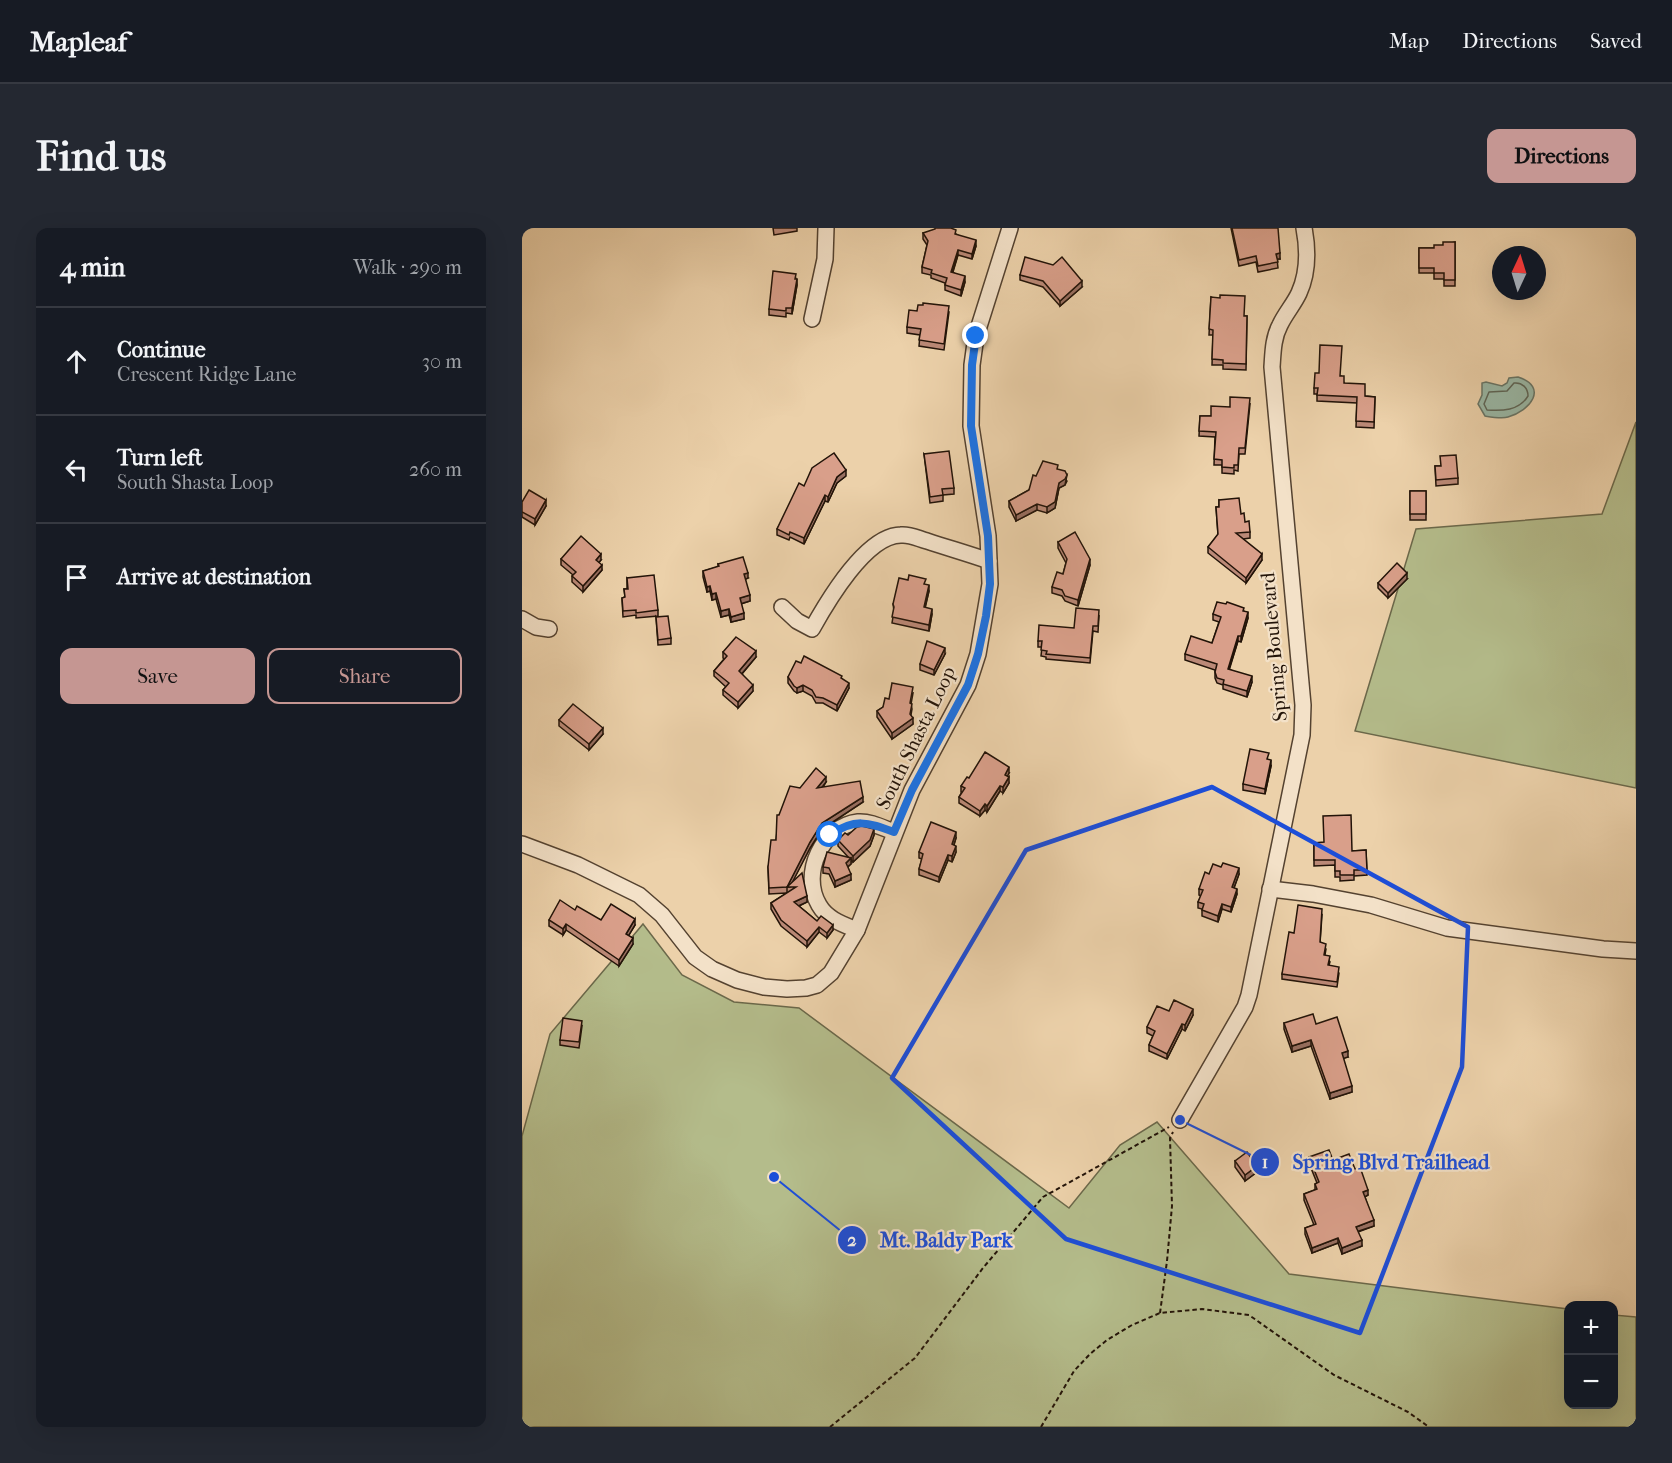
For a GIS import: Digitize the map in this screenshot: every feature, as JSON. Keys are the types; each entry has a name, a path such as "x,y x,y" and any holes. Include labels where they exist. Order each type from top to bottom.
{"street":[{"path":"812,319 826,252 826,228"},
{"name":"South Shasta Loop","path":"522,844 578,865 639,895 662,915 695,957 712,969 737,980 764,987 806,988 817,985 831,973 856,930 912,790 950,720 974,669 990,584 988,536 971,426 972,365 979,326 1010,228"},
{"name":"Spring Boulevard","path":"1180,1120 1245,1007 1252,983 1302,735 1303,712 1272,367 1273,345 1279,327 1300,292 1306,265 1304,228"},
{"path":"782,607 797,621 812,629 844,579 872,548 890,536 905,535 989,561"},
{"path":"522,619 536,627 549,629"},
{"path":"856,930 840,924 818,904 814,888 814,869 819,850 830,835 843,825 861,822 894,832"},
{"path":"1270,889 1362,903 1447,928 1603,949 1636,951"}],"path":[{"path":"1160,1313 1172,1206 1170,1137 1180,1120"},
{"path":"830,1427 915,1358 983,1268 1043,1197 1180,1120"},
{"path":"1041,1427 1074,1371 1107,1340 1132,1325 1160,1313 1202,1309 1249,1315 1334,1375 1408,1412 1429,1427"}],"highlighted area":[{"path":"1212,787 1468,927 1462,1067 1360,1333 1066,1239 892,1078 1026,850"}],"green space":[{"path":"1636,422 1636,788 1355,731 1416,529 1602,514"},
{"path":"643,924 682,975 734,1002 799,1008 1069,1208 1120,1145 1157,1122 1289,1274 1564,1308 1564,1409 1618,1409 1618,1315 1636,1317 1636,1427 522,1427 522,1136 550,1034"}],"water":[{"path":"1518,377 1533,387 1533,398 1529,404 1523,410 1508,417 1485,416 1478,404 1482,395 1482,383 1502,386 1509,378"}],"building":[{"path":"935,228 951,228 956,230 955,234 976,240 972,254 958,250 951,272 965,276 961,290 945,285 947,278 931,273 932,270 922,267 928,241 923,233"},
{"path":"1232,228 1278,228 1280,253 1276,254 1278,262 1258,266 1256,256 1239,260"},
{"path":"1443,242 1455,242 1455,280 1444,280 1444,273 1434,273 1434,268 1419,268 1419,248 1434,248 1434,245 1443,245"},
{"path":"1025,257 1053,265 1062,257 1082,281 1060,301 1043,281 1020,275"},
{"path":"773,271 796,274 792,308 786,308 786,311 769,309"},
{"path":"1220,295 1245,296 1246,364 1223,363 1223,360 1212,359 1213,330 1209,329 1211,297 1220,298"},
{"path":"923,303 949,306 944,344 919,340 921,329 907,327 909,310 917,311 918,305 923,305"},
{"path":"1320,345 1342,346 1340,376 1344,376 1344,383 1365,384 1365,396 1375,397 1374,422 1356,421 1357,397 1317,395 1318,388 1314,388 1315,373 1319,373"},
{"path":"1230,397 1250,398 1245,448 1239,448 1238,465 1234,465 1234,468 1222,467 1222,460 1214,459 1216,432 1199,431 1200,416 1211,416 1211,406 1230,407"},
{"path":"949,451 954,488 942,489 943,495 930,497 924,454"},
{"path":"834,453 846,470 837,477 828,497 825,495 804,538 790,532 789,535 777,529 799,483 804,486 812,468"},
{"path":"1456,455 1458,478 1436,480 1435,466 1441,466 1440,456"},
{"path":"1043,461 1058,465 1057,469 1065,471 1067,475 1059,483 1055,502 1047,507 1037,504 1016,515 1009,501 1029,490 1033,475 1036,476"},
{"path":"529,490 546,500 535,519 522,512 522,502"},
{"path":"1410,491 1426,491 1426,514 1410,514"},
{"path":"1239,498 1241,514 1244,513 1245,522 1249,521 1250,532 1236,533 1262,554 1246,578 1208,547 1218,534 1216,507 1219,507 1219,500"},
{"path":"1075,532 1090,559 1078,600 1065,596 1062,590 1052,587 1057,572 1063,574 1067,559 1058,542"},
{"path":"581,536 601,554 596,560 602,565 583,586 572,576 576,572 561,559"},
{"path":"743,557 748,573 744,574 750,595 740,598 744,613 731,617 729,609 721,611 716,593 712,594 710,586 707,587 703,571"},
{"path":"1397,563 1407,573 1388,593 1378,583"},
{"path":"654,575 658,610 636,613 636,610 623,611 622,598 625,597 624,589 628,589 627,578"},
{"path":"909,575 926,579 924,584 929,585 924,607 932,609 929,625 892,617 899,578 908,580"},
{"path":"1217,602 1226,604 1227,602 1244,608 1243,611 1248,612 1228,669 1252,676 1247,691 1223,684 1224,680 1217,678 1215,672 1217,664 1185,654 1191,636 1212,643 1221,617 1213,614"},
{"path":"1076,608 1099,610 1098,626 1093,626 1090,658 1046,654 1047,651 1041,650 1042,641 1038,641 1039,625 1074,628"},
{"path":"668,616 671,638 658,640 656,617"},
{"path":"736,637 756,651 739,671 753,685 738,702 723,690 729,683 714,671 727,656 723,652"},
{"path":"927,641 945,648 934,670 920,664"},
{"path":"804,656 842,676 841,678 849,683 837,705 816,697 812,690 803,685 797,688 794,686 788,677 796,661 801,663"},
{"path":"892,683 913,687 910,714 913,718 892,733 877,711 883,707 885,698 889,699"},
{"path":"573,704 603,728 589,744 559,720"},
{"path":"1250,749 1269,753 1267,759 1271,760 1265,789 1243,784"},
{"path":"985,752 1009,767 1005,775 1009,777 987,806 985,804 980,811 959,797 965,788 961,786 967,777 969,778"},
{"path":"816,768 826,777 817,788 860,781 863,797 822,823 787,887 769,888 768,867 771,840 776,840 777,815 779,815 790,786 800,788"},
{"path":"1351,815 1352,851 1366,850 1367,870 1354,870 1354,875 1340,875 1340,871 1335,871 1335,860 1314,860 1314,843 1324,842 1323,816"},
{"path":"931,822 956,832 952,844 956,846 952,856 948,855 939,877 919,869 923,854 919,852"},
{"path":"857,827 874,829 870,840 853,856 838,840 845,833 848,835"},
{"path":"827,852 851,858 846,863 851,874 835,881 829,868 823,867"},
{"path":"1223,863 1239,868 1232,887 1237,889 1231,907 1222,904 1218,916 1202,910 1204,904 1198,902 1203,890 1199,889 1205,872 1209,874 1213,864 1221,867"},
{"path":"802,873 807,896 794,902 817,921 821,916 833,925 827,933 819,927 807,941 781,920 771,903 796,887 787,887"},
{"path":"560,900 575,910 577,906 601,920 611,904 635,919 626,934 633,938 619,960 566,924 563,929 549,920"},
{"path":"1298,905 1322,909 1320,942 1326,944 1324,955 1330,956 1328,965 1339,967 1337,982 1282,974 1289,932 1294,933"},
{"path":"1174,1000 1193,1009 1185,1025 1182,1024 1167,1054 1149,1045 1155,1031 1147,1027 1157,1006 1169,1011"},
{"path":"1313,1014 1316,1024 1337,1017 1348,1051 1342,1053 1352,1086 1330,1093 1311,1040 1292,1046 1284,1023"},
{"path":"563,1018 582,1021 579,1042 560,1040"},
{"path":"1329,1150 1333,1160 1349,1154 1355,1169 1360,1167 1368,1190 1363,1192 1374,1220 1356,1227 1362,1240 1342,1248 1338,1238 1312,1248 1305,1228 1316,1224 1304,1194 1317,1189 1315,1184 1319,1182 1309,1157"},
{"path":"1247,1152 1257,1166 1245,1175 1235,1161"}],"place":[{"name":"Spring Blvd Trailhead","path":"1180,1120"},
{"name":"Mt. Baldy Park","path":"774,1177"}],"route":[{"path":"830,835 843,825 861,822 894,832 912,790 968,685 974,669 986,616 990,584 988,536 971,426 970,396 976,336"}]}
